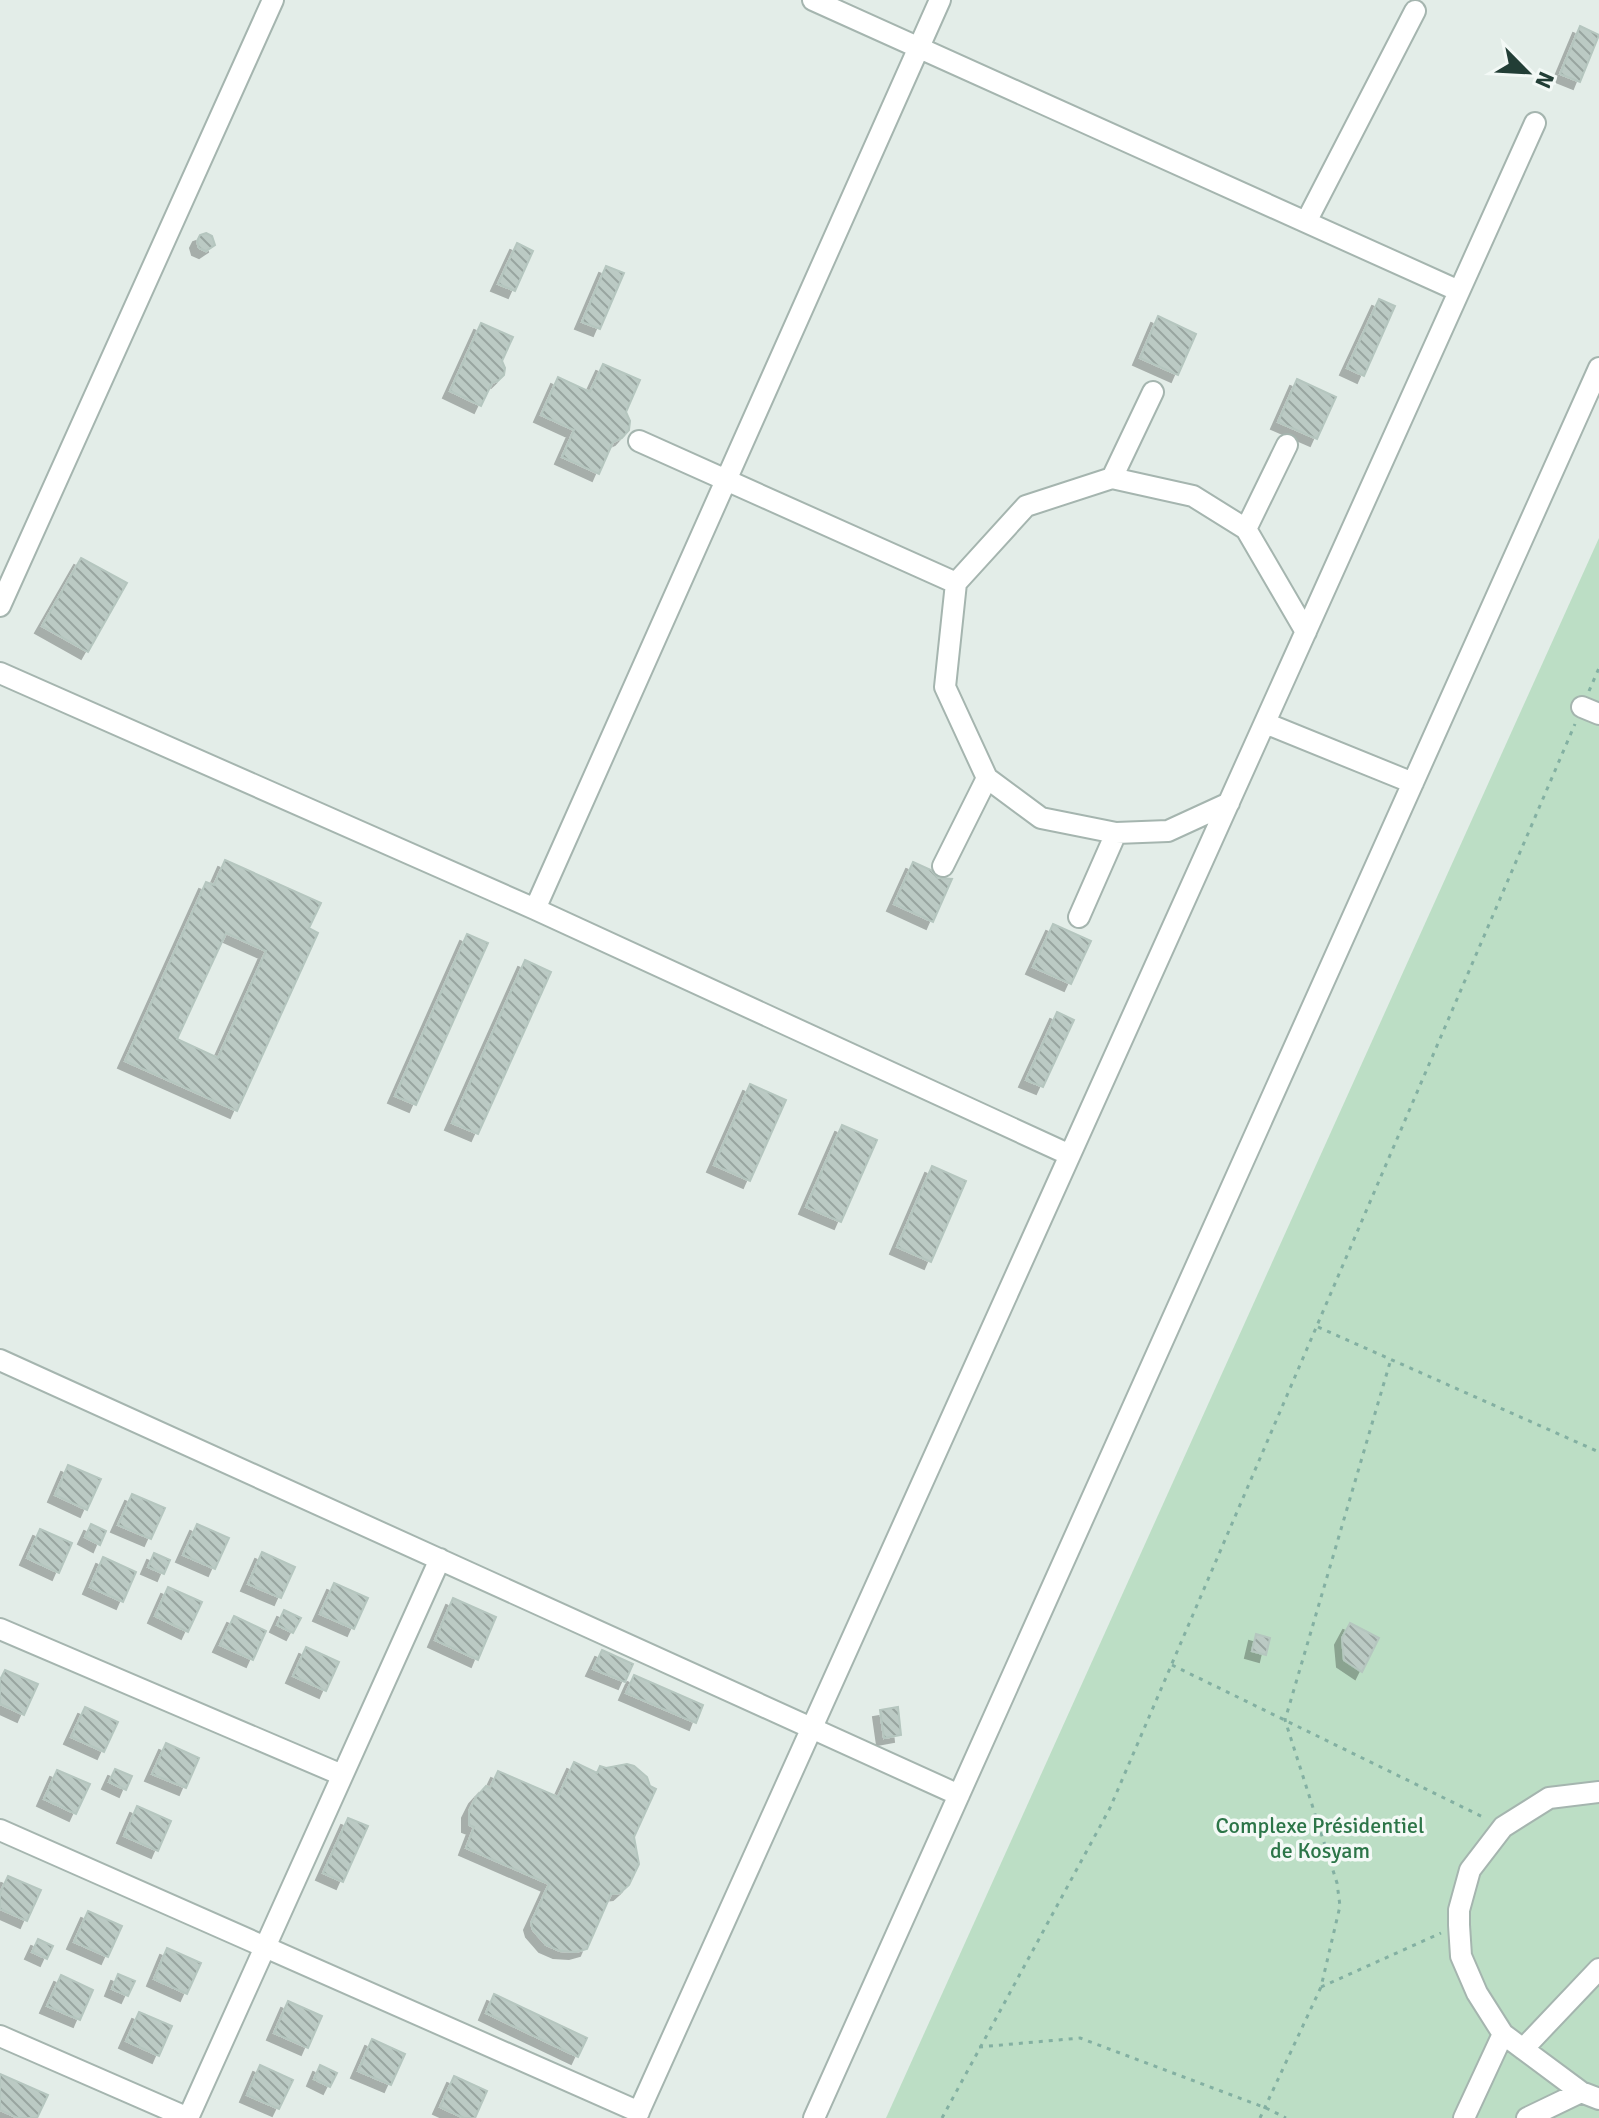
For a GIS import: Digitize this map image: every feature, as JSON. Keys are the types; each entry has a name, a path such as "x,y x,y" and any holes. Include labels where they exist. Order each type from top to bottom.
{"lane":[{"path":"0,606 273,0"},
{"path":"813,0 1459,291"},
{"path":"535,909 940,0"},
{"path":"1306,222 1415,11"},
{"path":"0,1830 638,2115 1535,123"},
{"path":"814,2118 1599,368"},
{"path":"1112,478 1153,392"},
{"path":"639,441 956,583"},
{"path":"1246,529 1287,445"},
{"path":"1229,803 1168,831 1116,833 1041,818 987,778 945,687 956,583 1026,506 1112,478 1193,496 1246,529 1306,632"},
{"path":"0,673 535,909 1070,1155"},
{"path":"1265,723 1413,783"},
{"path":"943,866 987,778"},
{"path":"1079,917 1116,833"},
{"path":"0,1360 959,1795"},
{"path":"0,2036 188,2118 440,1559"},
{"path":"0,1629 342,1775"},
{"path":"1590,2096 1503,2034 1477,1993 1461,1956 1459,1910 1470,1870 1503,1827 1549,1798 1599,1792"},
{"path":"1523,2049 1599,1969"},
{"path":"1464,2118 1503,2034"},
{"path":"1527,2118 1590,2096"}],"path":[{"path":"942,2118 1110,1808 1316,1326 1591,711 1599,668"},
{"path":"1316,1326 1599,1452"},
{"path":"1260,2118 1321,1987 1340,1906 1337,1883 1285,1720 1391,1359"},
{"path":"1171,1664 1503,1827"},
{"path":"1321,1987 1459,1925"},
{"path":"979,2047 1080,2038 1286,2118"}],"green space":[{"name":"Complexe Présidentiel de Kosyam","path":"1599,538 1599,2118 886,2118"}],"building":[{"path":"1580,26 1599,35 1580,82 1560,74"},
{"path":"206,233 212,236 215,245 206,251 199,248 197,241 200,235"},
{"path":"517,243 533,251 515,291 498,284"},
{"path":"606,266 624,273 600,329 582,322"},
{"path":"1379,299 1395,306 1364,376 1347,368"},
{"path":"1158,316 1196,334 1178,375 1140,358"},
{"path":"481,323 513,337 502,361 504,375 492,383 481,406 450,391"},
{"path":"603,364 640,380 626,412 630,421 629,430 613,442 599,474 562,457 574,430 541,415 558,377 590,392"},
{"path":"1297,379 1336,397 1317,439 1278,422"},
{"path":"81,558 127,583 88,652 42,626"},
{"path":"225,860 321,903 309,928 318,933 237,1111 125,1061 206,882 214,885","holes":["226,933 266,951 218,1058 177,1039"]},
{"path":"913,862 931,870 938,878 952,879 933,922 894,904"},
{"path":"1053,924 1091,941 1071,984 1033,967"},
{"path":"467,934 488,943 416,1105 395,1096"},
{"path":"525,960 551,972 478,1134 452,1123"},
{"path":"1057,1012 1074,1020 1043,1087 1026,1080"},
{"path":"750,1084 786,1100 750,1181 714,1165"},
{"path":"842,1125 877,1140 841,1222 806,1207"},
{"path":"932,1166 966,1181 931,1262 897,1247"},
{"path":"68,1465 101,1479 87,1510 55,1495"},
{"path":"132,1494 165,1508 151,1539 118,1525"},
{"path":"91,1524 106,1531 100,1545 85,1537"},
{"path":"197,1524 229,1538 215,1569 183,1555"},
{"path":"40,1529 72,1543 59,1573 27,1558"},
{"path":"262,1552 295,1567 281,1598 248,1584"},
{"path":"154,1553 170,1560 164,1574 148,1567"},
{"path":"103,1557 136,1572 123,1602 90,1587"},
{"path":"334,1583 368,1598 354,1629 320,1614"},
{"path":"168,1587 202,1602 188,1632 155,1616"},
{"path":"453,1598 496,1617 478,1660 435,1640"},
{"path":"284,1610 301,1618 293,1633 277,1625"},
{"path":"234,1616 266,1631 253,1660 220,1645"},
{"path":"1350,1623 1379,1638 1362,1672 1344,1660 1342,1638"},
{"path":"1256,1634 1270,1638 1266,1655 1252,1651"},
{"path":"306,1647 339,1662 326,1691 293,1676"},
{"path":"602,1650 633,1664 625,1682 593,1669"},
{"path":"5,1670 38,1684 24,1715 0,1704 0,1680"},
{"path":"634,1675 703,1705 696,1723 626,1693"},
{"path":"85,1707 118,1722 104,1752 71,1737"},
{"path":"898,1707 901,1735 884,1738 880,1710"},
{"path":"166,1743 199,1758 186,1788 152,1774"},
{"path":"574,1762 597,1773 600,1766 634,1766 656,1789 634,1837 639,1864 629,1885 620,1893 611,1894 587,1949 576,1952 560,1951 546,1945 533,1930 531,1923 549,1884 466,1848 474,1827 469,1825 469,1811 486,1786 490,1788 498,1771 558,1797"},
{"path":"115,1769 132,1776 126,1790 109,1782"},
{"path":"57,1770 90,1784 76,1814 44,1799"},
{"path":"137,1806 171,1821 158,1851 124,1836"},
{"path":"348,1818 368,1826 343,1882 323,1873"},
{"path":"8,1876 41,1890 27,1921 0,1909 0,1893"},
{"path":"88,1911 122,1926 108,1957 74,1942"},
{"path":"38,1939 53,1946 47,1959 32,1952"},
{"path":"167,1948 201,1963 187,1994 154,1979"},
{"path":"118,1974 135,1981 128,1996 112,1989"},
{"path":"61,1975 93,1990 80,2020 47,2006"},
{"path":"494,1994 587,2038 578,2057 486,2013"},
{"path":"288,2001 322,2016 308,2048 274,2033"},
{"path":"139,2012 172,2026 159,2056 126,2041"},
{"path":"372,2039 405,2054 391,2085 358,2071"},
{"path":"260,2065 293,2080 279,2109 247,2095"},
{"path":"320,2065 337,2073 330,2087 314,2079"},
{"path":"0,2074 48,2095 37,2118 18,2118 0,2110"},
{"path":"454,2076 487,2091 475,2118 464,2118 440,2107"}]}
